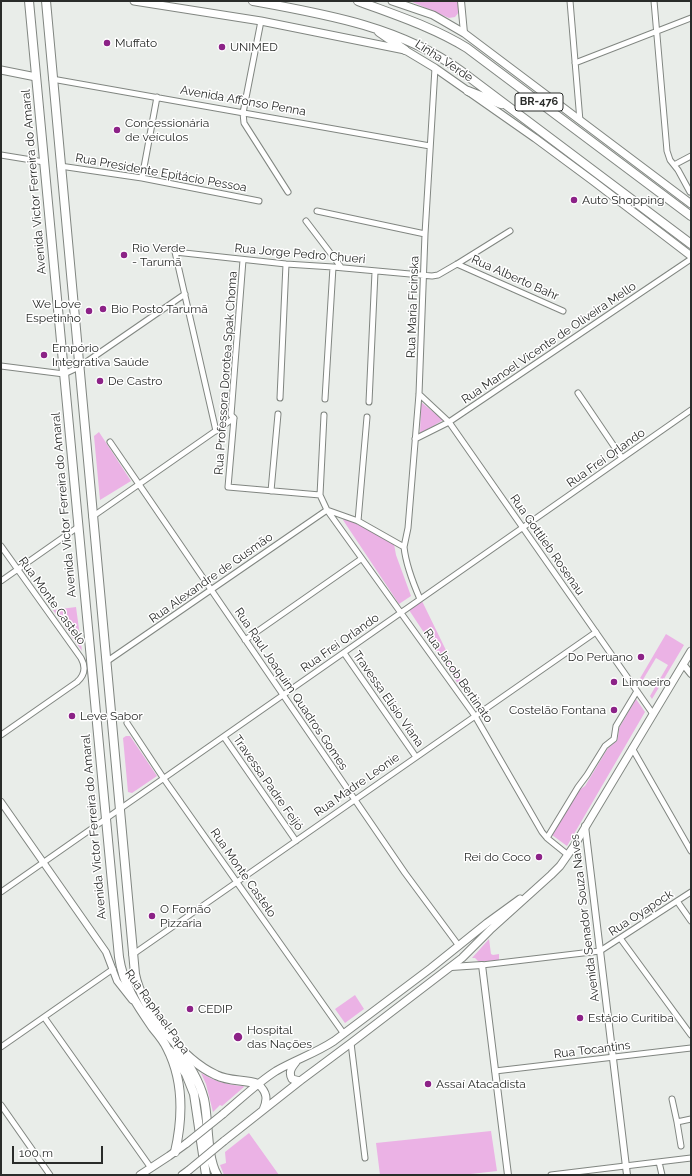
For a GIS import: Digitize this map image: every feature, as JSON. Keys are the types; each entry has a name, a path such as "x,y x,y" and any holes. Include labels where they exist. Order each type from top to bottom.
{"main road":[{"name":"Avenida Victor Ferreira do Amaral","path":"29,1 118,946 123,976 135,1003"},
{"path":"46,1 132,955"},
{"name":"Linha Verde","path":"134,1 261,21 405,50 435,68 582,172 691,258"},
{"name":"Linha Verde","path":"253,1 372,27 408,40 437,54 691,244"},
{"name":"Linha Verde","path":"358,1 422,24 467,48 691,216"},
{"path":"392,1 433,15 464,33 691,204"},
{"path":"372,27 405,50"},
{"path":"1,70 36,77"},
{"path":"468,91 510,108"},
{"path":"182,1175 262,1110 451,967 551,875 568,855 691,651"},
{"path":"140,1175 187,1143 258,1084 275,1072 327,1046 344,1034 438,963 511,905 534,891"},
{"name":"Rua Raphael Papa","path":"132,955 134,974 140,993 150,1010 191,1067 199,1083 204,1099 212,1161 217,1175"},
{"name":"Rua Raphael Papa","path":"135,1003 181,1066 191,1083 196,1104 206,1175"},
{"path":"176,1045 202,1067 216,1076 258,1084 266,1094 266,1103 262,1110"},
{"path":"167,1047 176,1068 181,1095 180,1123 175,1152"},
{"path":"298,1060 292,1068 290,1076 292,1079 300,1081"},
{"path":"151,1168 155,1175"}],"street":[{"path":"461,1 464,33"},
{"path":"570,1 580,121"},
{"path":"654,1 667,151 670,160 674,164 690,192"},
{"path":"575,63 691,18"},
{"path":"261,21 243,112 244,122 288,192"},
{"name":"Rua Maria Ficinska","path":"404,547 408,528 419,394 425,234 435,68"},
{"name":"Avenida Affonso Penna","path":"52,79 430,146"},
{"path":"142,178 157,97"},
{"path":"1,155 44,162"},
{"path":"674,164 691,156"},
{"name":"Rua Presidente Epitácio Pessoa","path":"60,166 142,178 259,201"},
{"path":"317,211 425,234"},
{"path":"306,221 341,268"},
{"name":"Rua Jorge Pedro Chueri","path":"185,294 175,252 243,260 432,276 438,275 510,231"},
{"name":"Rua Manoel Vicente de Oliveira Mello","path":"415,439 449,422 691,258"},
{"name":"Rua Professora Dorotea Spak Choma","path":"243,260 231,415 234,418 228,487 271,491"},
{"path":"280,398 286,264"},
{"name":"Rua Alberto Bahr","path":"457,264 564,311"},
{"path":"325,399 333,267"},
{"path":"369,402 375,272"},
{"path":"1,366 64,374 79,367 185,294 216,431"},
{"path":"578,393 622,458"},
{"name":"Rua Gottlieb Rosenau","path":"419,394 449,422 653,714"},
{"name":"Rua Frei Orlando","path":"1,892 691,410"},
{"path":"278,414 271,491 320,495 324,416"},
{"path":"358,521 367,417"},
{"path":"92,517 234,418"},
{"name":"Rua Raul Joaquim Quadros Gomes","path":"110,442 405,873 458,946"},
{"name":"Rua Jacob Bertinato","path":"320,495 327,510 361,559 475,716 542,832 568,855"},
{"path":"327,510 358,521 404,547 405,558 420,599"},
{"name":"Rua Alexandre de Gusmão","path":"105,663 327,510"},
{"path":"1,581 78,527"},
{"name":"Rua Monte Castelo","path":"1,546 81,658 85,669 82,677 76,682 1,735"},
{"path":"245,640 361,559"},
{"name":"Rua Madre Leonie","path":"132,955 596,632"},
{"name":"Travessa Elísio Viana","path":"344,653 416,757"},
{"path":"683,664 691,674"},
{"path":"547,838 605,746 614,740 616,726 637,691"},
{"name":"Rua Monte Castelo","path":"127,723 164,779 344,1034"},
{"name":"Travessa Padre Feijó","path":"224,737 296,841"},
{"path":"632,748 691,851"},
{"name":"Rua Raphael Papa","path":"1,802 107,954 112,969 121,987 135,1003"},
{"name":"Avenida Senador Souza Naves","path":"585,826 627,1175"},
{"name":"Rua Oyapock","path":"482,965 600,952 691,892"},
{"path":"677,901 691,921"},
{"path":"620,938 691,1034"},
{"path":"107,954 118,950 118,946"},
{"path":"451,967 482,965 508,1175"},
{"path":"1,1047 112,969"},
{"path":"44,1017 151,1168"},
{"path":"351,1043 365,1158"},
{"name":"Rua Tocantins","path":"495,1071 691,1048"},
{"path":"672,1099 681,1146"},
{"path":"1,1105 50,1175"},
{"path":"677,1122 691,1119"},
{"path":"551,1175 691,1158"},
{"path":"659,1162 662,1175"}],"shaded area":[{"path":"410,1 459,1 459,12 455,17 449,18"},
{"path":"421,402 443,420 420,434"},
{"path":"99,432 131,481 100,500 94,436"},
{"path":"345,517 394,544 396,555 411,596 399,604 343,520"},
{"path":"422,601 461,681 458,684 409,610"},
{"path":"76,607 82,651 53,610"},
{"path":"666,634 684,645 652,699 650,696 668,665 656,658 641,683 639,680"},
{"path":"636,699 645,712 567,846 552,835 579,790 585,786 608,748 617,741 619,728"},
{"path":"130,736 157,776 132,793 128,792 123,738"},
{"path":"489,939 491,954 499,954 499,960 479,962 475,958 472,958"},
{"path":"355,995 364,1009 345,1023 335,1009"},
{"path":"201,1073 221,1082 244,1087 213,1112 206,1084"},
{"path":"491,1131 497,1171 462,1175 380,1175 376,1143"},
{"path":"249,1133 279,1175 224,1175 220,1165 226,1163 225,1152"}],"place":[{"name":"Muffato","path":"107,43"},
{"name":"UNIMED","path":"222,47"},
{"name":"Concessionária de veículos","path":"117,130"},
{"name":"Auto Shopping","path":"574,200"},
{"name":"Rio Verde - Tarumã","path":"124,255"},
{"name":"Bio Posto Tarumã","path":"103,309"},
{"name":"We Love Espetinho","path":"89,311"},
{"name":"Empório Integrativa Saúde","path":"44,355"},
{"name":"De Castro","path":"100,381"},
{"name":"Do Peruano","path":"641,657"},
{"name":"Limoeiro","path":"614,682"},
{"name":"Costelão Fontana","path":"614,710"},
{"name":"Leve Sabor","path":"72,716"},
{"name":"Rei do Coco","path":"539,857"},
{"name":"O Fornão Pizzaria","path":"152,916"},
{"name":"CEDIP","path":"190,1009"},
{"name":"Estácio Curitiba","path":"580,1018"},
{"name":"Hospital das Nações","path":"238,1037"},
{"name":"Assaí Atacadista","path":"428,1084"}]}
